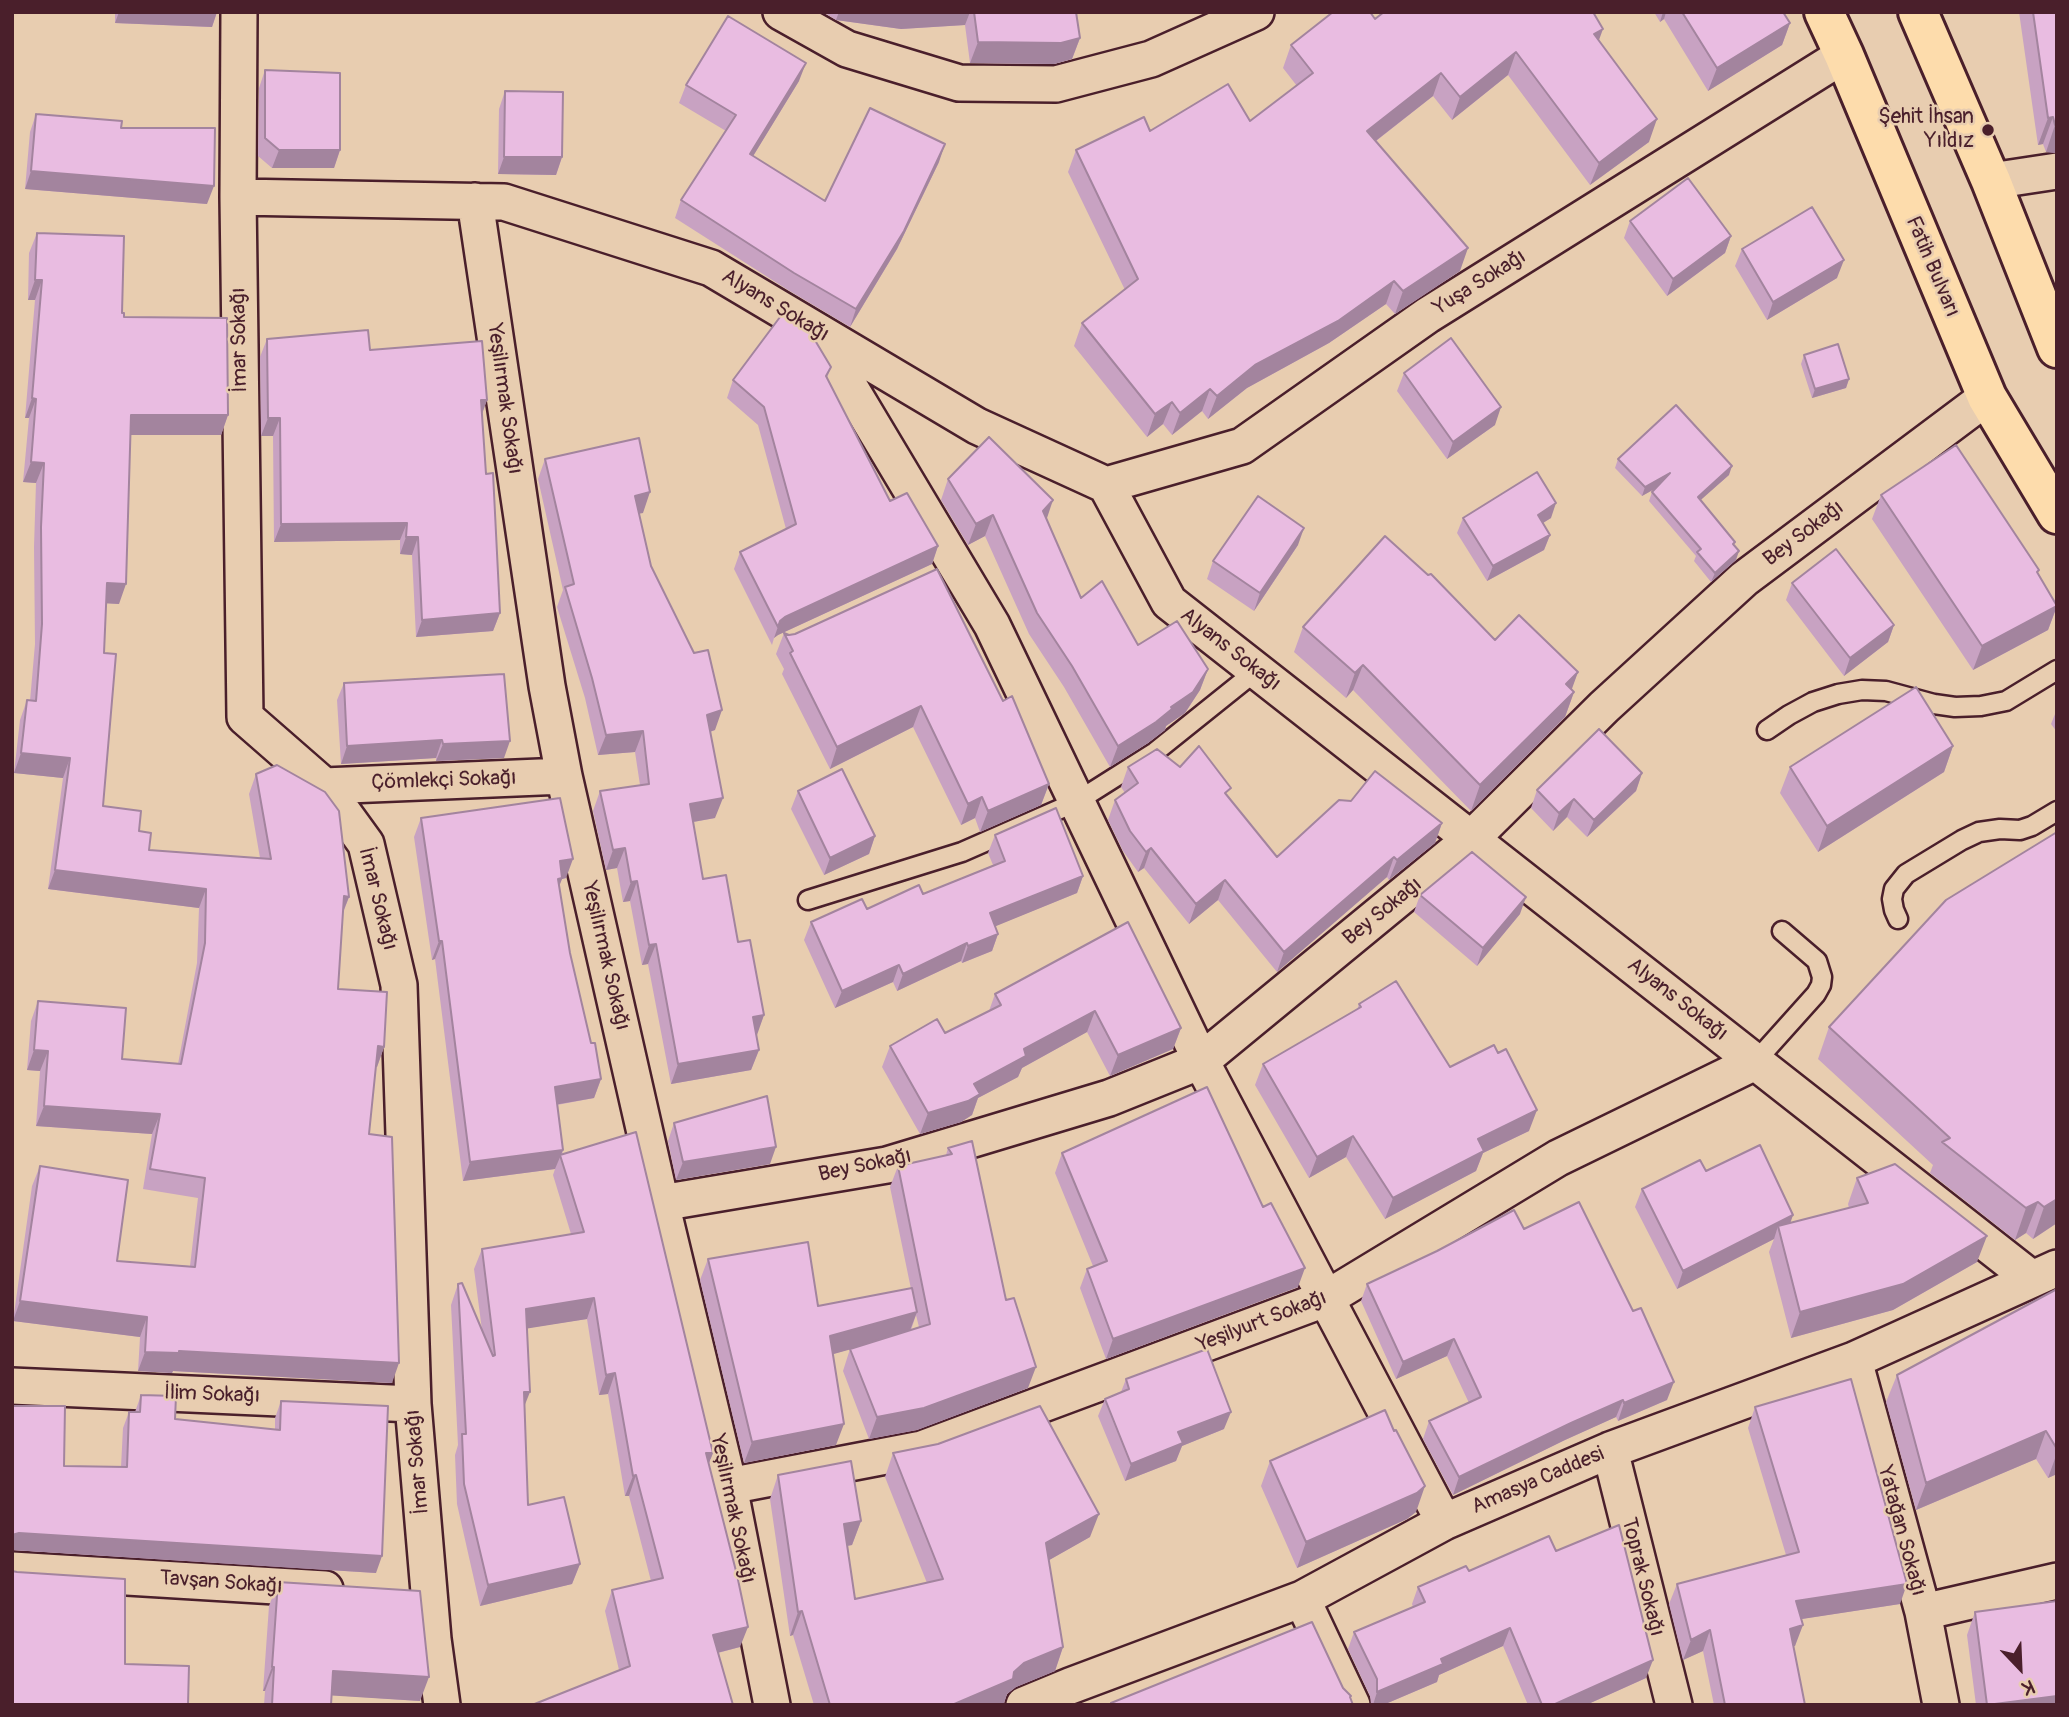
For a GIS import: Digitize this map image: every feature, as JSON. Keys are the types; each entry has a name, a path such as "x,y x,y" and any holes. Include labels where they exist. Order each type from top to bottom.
{"main road":[{"name":"Fatih Bulvarı","path":"1824,12 1987,397 2057,514"},
{"path":"1918,12 1991,181 2057,348"}],"street":[{"name":"İmar Sokağı","path":"239,12 238,197 245,717 324,786 366,844 398,985 416,1595 442,1705"},
{"path":"781,12 847,49 959,83 1056,84 1151,59 1256,12"},
{"name":"Yuşa Sokağı","path":"1106,485 1242,446 1428,315 1844,55"},
{"path":"1991,181 2057,171"},
{"name":"Alyans Sokağı","path":"238,197 505,202 711,268 977,426 1106,485 1169,603 1755,1062 2045,1274"},
{"name":"Yeşilırmak Sokağı","path":"475,201 547,686 564,776 661,1203 729,1486 772,1705"},
{"path":"816,330 950,568 992,625 1201,1061 1444,1522"},
{"name":"Bey Sokağı","path":"661,1203 887,1165 1109,1098 1201,1061 1471,839 1604,707 1744,579 1987,397"},
{"name":"Çömlekçi Sokağı","path":"324,786 564,776"},
{"name":"Yeşilyurt Sokağı","path":"729,1486 922,1450 1327,1298 1558,1158 1755,1062"},
{"name":"Amasya Caddesi","path":"1024,1705 1073,1695 1302,1599 1444,1522 1610,1450 1854,1360 2045,1274"},
{"name":"Yatağan Sokağı","path":"1854,1360 1923,1612 1941,1705"},
{"name":"İlim Sokağı","path":"12,1387 412,1404"},
{"name":"Toprak Sokağı","path":"1610,1450 1674,1705"},
{"name":"Tavşan Sokağı","path":"12,1570 360,1591"},
{"path":"1923,1612 2057,1581"},
{"path":"1302,1599 1352,1705"}],"lane":[{"path":"1767,730 1813,702 1838,694 1862,690 1886,691 1934,704 1980,706 2006,701 2057,670"},
{"path":"808,900 961,852 1076,802 1155,752 1256,671"},
{"path":"1898,919 1892,900 1894,889 1906,874 1979,832 2000,828 2020,830 2057,811"},
{"path":"1755,1062 1821,985 1822,976 1817,961 1782,931"}],"building":[{"path":"974,12 1076,12 1080,38 1061,43 978,42"},
{"path":"1333,12 1370,12 1375,19 1384,12 1593,12 1603,29 1594,34 1657,119 1599,163 1516,52 1460,97 1441,73 1367,131 1468,248 1403,291 1394,281 1338,321 1255,365 1217,396 1210,389 1180,413 1172,402 1155,414 1082,323 1138,279 1076,150 1144,117 1150,131 1228,84 1250,121 1313,73 1291,45"},
{"path":"1682,12 1783,12 1790,23 1717,68"},
{"path":"2033,12 2057,12 2057,125 2053,117 2048,118"},
{"path":"728,16 806,63 750,154 825,201 870,108 945,144 904,231 856,309 794,273 681,200 736,115 686,85"},
{"path":"265,70 340,73 340,150 279,150 265,138"},
{"path":"505,91 563,92 562,157 504,157"},
{"path":"36,114 122,121 121,128 215,128 214,186 31,171"},
{"path":"1688,178 1731,236 1673,279 1630,221"},
{"path":"1812,207 1844,260 1773,302 1742,249"},
{"path":"37,233 124,236 124,317 227,318 228,415 131,415 126,584 107,583 104,653 116,654 103,806 141,811 139,831 151,833 149,850 271,859 256,774 277,765 325,792 339,811 349,897 344,896 338,989 387,992 384,1047 378,1046 369,1134 392,1137 399,1363 179,1351 145,1352 147,1317 20,1301 40,1166 128,1180 117,1261 195,1267 205,1178 150,1169 160,1114 44,1106 48,1051 34,1050 38,1001 126,1008 122,1059 181,1064 205,943 206,889 55,870 70,758 21,753 27,700 36,701 42,624 41,527 44,463 31,462 36,399 32,398 42,280 35,280"},
{"path":"783,313 807,327 831,367 826,376 890,501 907,493 938,546 785,617 778,627 740,552 796,524 764,407 733,380"},
{"path":"368,330 370,350 482,341 487,400 481,400 486,474 493,473 500,613 422,620 418,537 406,537 407,523 281,524 280,418 268,418 267,339"},
{"path":"1451,338 1501,407 1453,442 1404,373"},
{"path":"1838,344 1849,379 1815,389 1804,355"},
{"path":"1676,405 1732,466 1698,497 1735,542 1733,544 1739,551 1715,573 1697,552 1701,549 1652,492 1670,473 1645,487 1618,459"},
{"path":"989,437 1053,500 1043,511 1081,598 1102,581 1138,645 1177,621 1208,669 1193,692 1171,707 1172,709 1156,722 1118,746 1072,666 1037,613 993,515 976,524 948,479"},
{"path":"639,438 650,492 635,496 651,566 694,653 708,650 722,710 707,715 723,798 690,804 703,879 726,875 738,942 750,940 764,1015 753,1017 759,1050 678,1064 656,944 649,945 637,881 631,882 625,848 613,850 600,791 649,784 643,731 606,735 565,587 574,584 545,459"},
{"path":"1956,445 2039,570 2037,572 2057,606 1982,646 1881,495"},
{"path":"1537,472 1556,503 1538,515 1550,535 1493,566 1463,518"},
{"path":"1258,496 1304,528 1260,593 1213,561"},
{"path":"1385,536 1428,575 1431,574 1495,640 1519,615 1578,672 1566,684 1574,692 1480,785 1363,665 1355,673 1303,627"},
{"path":"1836,549 1894,625 1850,658 1792,583"},
{"path":"937,569 1003,701 1012,696 1049,784 988,811 982,797 968,804 921,706 837,747 790,653 793,651 784,633 795,634"},
{"path":"504,674 510,741 443,744 442,740 347,746 344,683"},
{"path":"1916,687 1953,746 1827,826 1790,767"},
{"path":"1599,729 1642,773 1594,820 1574,799 1559,813 1537,790"},
{"path":"1199,746 1231,788 1225,793 1277,857 1339,800 1351,801 1375,771 1442,823 1397,860 1394,857 1284,952 1225,880 1196,904 1151,848 1146,852 1130,831 1115,800 1138,783 1128,767 1157,749 1180,767"},
{"path":"842,769 875,836 830,858 798,791"},
{"path":"560,798 573,859 560,861 562,878 558,879 570,953 591,1043 595,1043 601,1079 555,1087 563,1150 470,1162 442,941 439,941 421,818"},
{"path":"1056,808 1083,876 990,913 998,934 968,946 967,943 903,974 899,965 842,991 811,922 862,899 867,909 919,885 923,894 1005,861 995,835"},
{"path":"2057,832 2057,1199 2044,1207 2038,1202 2026,1208 1942,1142 1950,1138 1829,1027 1946,900"},
{"path":"1472,852 1526,897 1483,948 1420,895"},
{"path":"1128,922 1181,1028 1118,1055 1095,1011 1024,1049 1026,1056 974,1084 980,1094 968,1101 928,1113 890,1046 937,1019 945,1033 1001,1005 995,994"},
{"path":"1396,981 1450,1067 1494,1045 1498,1053 1506,1049 1537,1110 1478,1139 1484,1151 1393,1198 1353,1136 1317,1157 1263,1064 1361,1007 1359,1004"},
{"path":"1207,1087 1263,1207 1271,1203 1305,1268 1113,1339 1087,1269 1107,1261 1062,1153"},
{"path":"767,1096 776,1147 683,1162 674,1123"},
{"path":"636,1132 713,1453 706,1453 748,1627 713,1635 733,1705 532,1705 630,1666 612,1590 663,1578 636,1475 633,1476 615,1373 606,1375 594,1298 526,1309 530,1392 524,1392 528,1505 564,1497 580,1564 488,1585 464,1484 462,1434 466,1434 458,1284 462,1283 493,1356 495,1355 482,1249 584,1232 560,1155"},
{"path":"972,1141 1006,1300 1014,1298 1036,1367 924,1408 877,1417 850,1349 930,1324 898,1166 952,1154 948,1148"},
{"path":"1760,1145 1793,1215 1683,1271 1642,1189 1700,1160 1706,1171"},
{"path":"1895,1164 1987,1236 1903,1284 1800,1312 1778,1226 1868,1203 1857,1178"},
{"path":"1579,1202 1633,1311 1641,1308 1674,1382 1624,1403 1623,1400 1459,1477 1429,1421 1481,1397 1454,1339 1403,1362 1367,1284 1514,1210 1524,1229"},
{"path":"808,1242 818,1306 912,1288 917,1312 830,1336 844,1424 752,1442 708,1259"},
{"path":"2057,1289 2057,1449 2046,1431 1926,1483 1897,1375"},
{"path":"1207,1349 1231,1412 1178,1432 1183,1443 1131,1464 1105,1399 1129,1389 1126,1379"},
{"path":"1851,1379 1907,1584 1796,1601 1803,1625 1790,1629 1805,1705 1725,1705 1710,1630 1691,1640 1677,1584 1799,1552 1755,1407"},
{"path":"141,1395 176,1396 175,1419 280,1430 281,1401 388,1406 382,1556 19,1533 12,1535 12,1406 65,1406 64,1466 127,1467 129,1412 140,1412"},
{"path":"1040,1406 1099,1514 1046,1543 1063,1647 1024,1663 1014,1672 1013,1679 952,1705 830,1705 802,1611 798,1612 778,1475 851,1461 861,1521 844,1524 855,1599 943,1579 893,1453 938,1444"},
{"path":"1385,1410 1425,1486 1417,1493 1306,1542 1270,1461"},
{"path":"1619,1525 1653,1660 1553,1705 1542,1705 1510,1628 1441,1659 1443,1664 1377,1692 1377,1679 1354,1632 1425,1602 1418,1587 1466,1566 1469,1571 1549,1536 1556,1551"},
{"path":"12,1571 125,1579 125,1664 189,1666 188,1705 12,1705"},
{"path":"278,1582 420,1591 429,1677 333,1671 331,1705 272,1705"},
{"path":"2057,1601 2057,1696 1987,1705 1975,1612"},
{"path":"1312,1622 1343,1688 1351,1696 1353,1705 1111,1703"}],"place":[{"name":"Şehit İhsan Yıldız","path":"1988,130"}]}
